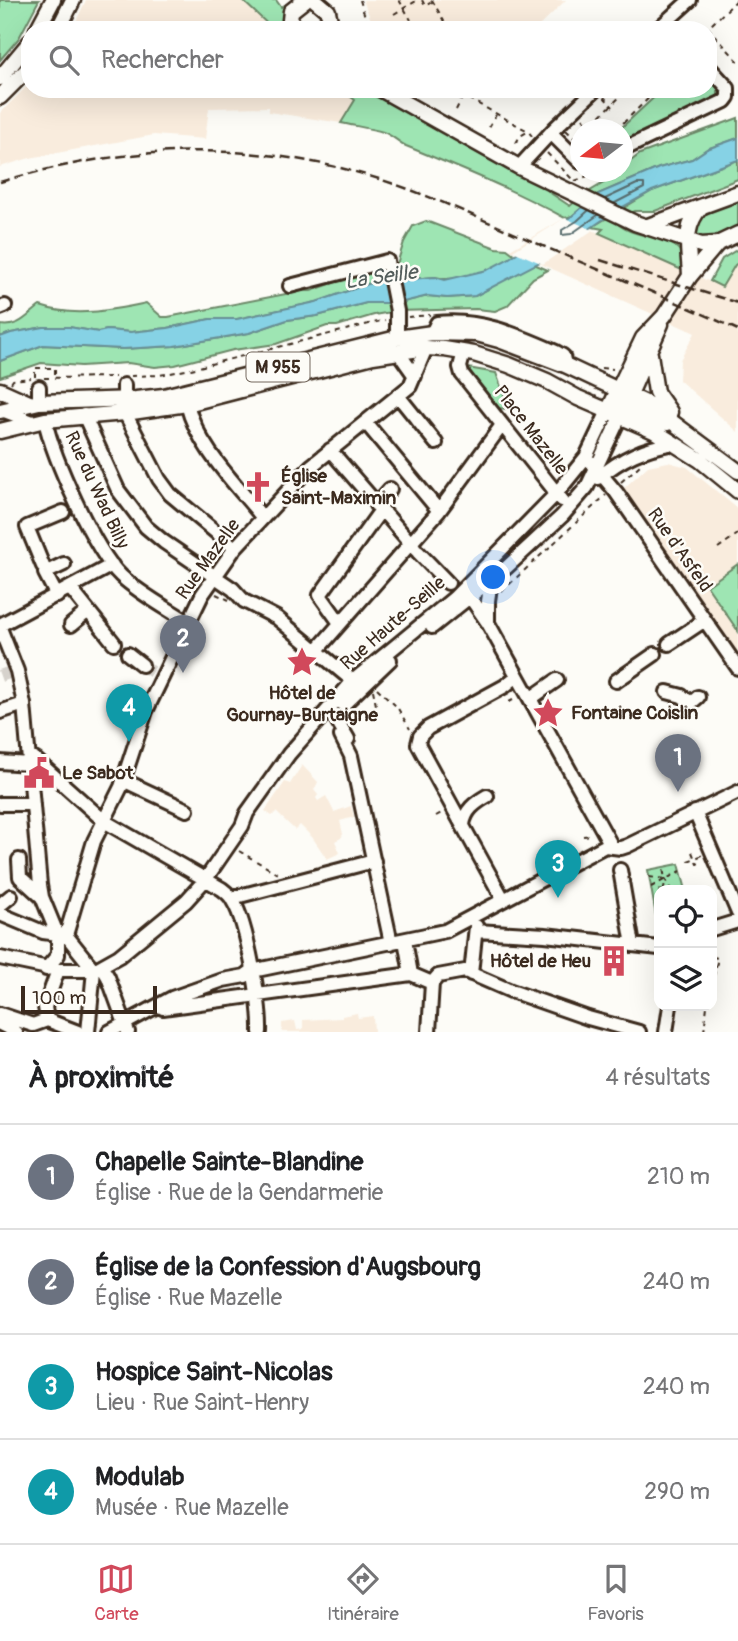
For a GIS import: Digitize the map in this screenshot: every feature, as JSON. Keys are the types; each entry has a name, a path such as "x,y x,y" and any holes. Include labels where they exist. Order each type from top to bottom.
{"main road":[{"path":"42,21 53,0"},
{"path":"62,21 73,0"},
{"path":"289,5 304,0"},
{"path":"322,2 330,21"},
{"path":"0,78 21,53"},
{"path":"0,97 21,76"},
{"path":"396,98 519,167 629,220 701,245 717,244 738,234"},
{"path":"648,226 738,193"},
{"path":"690,276 690,222 702,206"},
{"path":"619,404 643,338 664,316 690,276 717,244"},
{"path":"619,404 650,354 664,316"},
{"path":"426,348 432,333"},
{"name":"M 955","path":"0,431 39,421 84,415 124,399 187,404 358,360 432,333 477,334 565,365 619,404"},
{"name":"M 955","path":"2,411 34,403 124,399 182,392 398,345 426,348"},
{"name":"Place Mazelle","path":"426,348 490,358 547,381 619,404"},
{"path":"650,354 652,380 659,399 688,431"},
{"path":"3,392 34,403"},
{"path":"619,404 648,404 688,431 738,471"},
{"path":"619,404 738,491"}],"street":[{"path":"671,21 690,0"},
{"path":"633,145 725,101 728,88 717,76"},
{"path":"519,167 591,98"},
{"path":"558,131 570,148"},
{"path":"290,286 387,261 397,315 398,345 415,376"},
{"path":"432,333 437,323 472,323 535,336 562,356 565,365"},
{"name":"Rue Mazelle","path":"47,1020 45,1007 52,970 94,841 123,780 159,677 202,595 235,548 310,467 410,386 426,348"},
{"name":"Place Mazelle","path":"464,352 460,367 462,374 556,494 586,457 619,404"},
{"path":"34,403 37,382"},
{"path":"398,397 436,443"},
{"path":"124,399 159,479 170,494 235,548"},
{"path":"187,404 195,429 263,518"},
{"name":"Place Mazelle","path":"568,509 600,470 619,404"},
{"path":"2,411 39,421"},
{"path":"84,415 114,481 132,511 164,542 244,601 277,618 361,684"},
{"name":"Rue du Wad Billy","path":"39,421 50,438 72,508 112,565 126,580 188,622"},
{"path":"366,423 439,512"},
{"path":"315,649 414,548 502,425"},
{"path":"600,470 639,451 674,443"},
{"path":"330,450 378,508 448,583"},
{"path":"223,468 233,457"},
{"name":"Rue d'Asfeld","path":"586,457 614,488 738,668"},
{"path":"340,623 320,595 390,489"},
{"path":"556,494 568,509"},
{"name":"Rue Haute-Seille","path":"98,968 119,956 177,909 205,880 242,826 252,818 293,758 332,710 467,592 556,494"},
{"path":"43,566 27,527 72,508"},
{"name":"Rue Haute-Seille","path":"467,592 491,580 568,509"},
{"path":"57,596 45,573 64,564"},
{"path":"42,897 24,704 1,630 112,565"},
{"path":"488,623 491,580"},
{"path":"70,588 114,643"},
{"path":"467,592 488,623 611,845"},
{"path":"71,625 88,611"},
{"path":"668,644 705,620"},
{"path":"128,654 142,665"},
{"path":"616,681 655,654"},
{"path":"503,899 420,748 420,736 438,722 496,691 517,676"},
{"path":"530,699 557,680"},
{"path":"667,692 682,696 691,703 698,697"},
{"path":"0,712 24,704"},
{"path":"332,710 351,755 374,861 386,944"},
{"path":"0,763 36,760 104,821 222,889 232,898 242,923 258,996 260,1032"},
{"path":"123,780 187,810"},
{"path":"109,1032 127,1027 150,1009 252,971 434,934 605,846 627,846 738,792"},
{"path":"463,825 464,817 475,803 488,798"},
{"path":"0,804 33,804"},
{"path":"695,812 708,853 738,913"},
{"path":"19,860 20,877 42,897 62,936 108,977 127,1027"},
{"path":"232,898 374,861"},
{"path":"620,870 633,945"},
{"path":"0,905 11,897"},
{"path":"0,914 43,932 62,936"},
{"path":"472,916 477,931 474,975"},
{"path":"717,927 738,921"},
{"path":"477,931 545,934 654,947"},
{"path":"405,940 411,974"},
{"path":"0,958 52,970 98,968"},
{"path":"88,1032 98,968"},
{"path":"429,1032 432,983 438,976 465,971 588,1018 639,1032"},
{"path":"173,1002 258,996 411,974 432,983"},
{"path":"666,1032 669,1011"},
{"path":"0,1014 33,1025 47,1020 78,1032"},
{"path":"0,1024 16,1032"}],"path":[{"path":"366,0 361,1 367,21"},
{"path":"399,0 411,20"},
{"path":"394,14 418,0"},
{"path":"422,0 425,6 433,1 444,21"},
{"path":"715,21 737,0"},
{"path":"717,39 738,61"},
{"path":"456,110 462,98"},
{"path":"467,98 528,131 570,177"},
{"path":"605,98 612,106"},
{"path":"599,119 620,98"},
{"path":"627,119 649,98"},
{"path":"489,127 496,114"},
{"path":"579,114 584,119"},
{"path":"516,143 520,136 528,131"},
{"path":"558,131 570,136"},
{"path":"552,164 555,161"},
{"path":"557,173 570,180"},
{"path":"3,392 13,380 37,382 55,378 170,374 397,315 439,314"},
{"path":"37,382 35,368 55,368 55,378"},
{"path":"598,368 619,370"},
{"path":"497,595 643,462"},
{"path":"718,548 738,534"},
{"path":"361,684 376,705"},
{"path":"361,684 397,707 410,730 420,736"},
{"path":"235,849 285,878 287,885"},
{"path":"692,852 696,864 705,860 708,853"},
{"path":"688,862 694,859"},
{"path":"663,868 664,885"},
{"path":"651,887 681,871"},
{"path":"649,877 665,879"},
{"path":"665,879 668,885"},
{"path":"704,1032 706,1011"}],"shaded area":[{"path":"86,0 262,0 275,21 76,21"},
{"path":"363,0 566,0 544,21 371,21"},
{"path":"21,92 21,98 355,100 341,123 269,112 269,107 209,108 205,139 154,135 30,158 0,167 0,113"},
{"path":"565,218 722,287 738,263 738,432 679,380 680,360 695,333 510,250"},
{"path":"668,462 687,467 738,509 738,657 623,489 648,466"},
{"path":"302,765 318,782 314,790 318,801 326,796 334,812 351,806 354,817 340,821 343,834 335,841 340,853 327,859 300,825 295,830 276,812 272,816 265,811 285,782 290,784"},
{"path":"357,1013 358,1018 373,1016 374,1032 282,1032 282,1023 295,1021 297,1030 303,1029 303,1020 342,1018"}],"green space":[{"path":"0,0 39,0 28,21 21,21 19,38 0,60"},
{"path":"242,0 276,0 281,7 285,5 286,21 264,21"},
{"path":"352,98 383,98 481,155 522,176 533,177 570,206 605,182 626,182 598,194 572,216 565,218 507,189 406,146 386,133 341,123 355,100"},
{"path":"653,98 716,98 633,138 633,119 631,119"},
{"path":"738,118 738,138 707,149 692,159 659,168 633,179 633,159 640,154"},
{"path":"738,160 738,179 655,211 635,211 616,222 630,231 675,246 683,259 682,270 599,233 603,229 592,227 652,191"},
{"path":"738,201 738,226 711,237 695,236 698,222 709,212"},
{"path":"426,221 496,248 507,249 515,255 487,270 466,277 374,282 317,302 237,319 210,319 131,332 44,327 0,337 0,325 18,323 40,306 80,312 146,303 162,317 168,317 311,291 366,271 391,270 396,267 404,242 413,226"},
{"path":"738,249 738,263 722,287 710,281 722,259"},
{"path":"534,264 548,270 533,278 507,306 495,311 397,311 327,326 276,344 233,350 175,365 155,367 128,363 81,366 41,363 0,377 0,361 43,345 123,349 174,346 249,333 287,320 317,316 366,303 399,303 428,296 475,296"},
{"path":"468,368 496,373 509,409 497,408"},
{"path":"738,564 738,631 707,586"},
{"path":"679,864 685,885 654,885 654,904 648,870"}],"water":[{"path":"738,138 738,160 652,191 617,210 544,260 475,296 428,296 399,303 366,303 317,316 287,320 249,333 174,346 123,349 43,345 0,361 0,337 11,333 44,327 131,332 210,319 237,319 316,302 374,282 435,277 445,280 487,270 572,216 598,194 626,182 633,182 633,179 659,168 692,159 707,149"}],"pier":[{"path":"565,218 593,230 543,264 513,251"}],"tunnel":[{"path":"142,665 157,675"},
{"path":"0,676 11,672"}],"railway":[{"path":"0,182 45,170 137,154 229,152 320,163 389,182 434,199 738,330"},
{"path":"600,260 738,303"}],"place":[{"name":"Église Saint-Maximin","path":"258,487"},
{"name":"Hôtel de Gournay-Burtaigne","path":"302,662"},
{"name":"Église de la Confession d'Augsbourg","path":"183,673"},
{"name":"Fontaine Coislin","path":"548,713"},
{"name":"Modulab","path":"129,742"},
{"name":"Le Sabot","path":"39,773"},
{"name":"Chapelle Sainte-Blandine","path":"678,792"},
{"name":"Hospice Saint-Nicolas","path":"558,898"},
{"name":"Hôtel de Heu","path":"614,961"}],"water label":[{"name":"La Seille","path":"381,277"}]}
